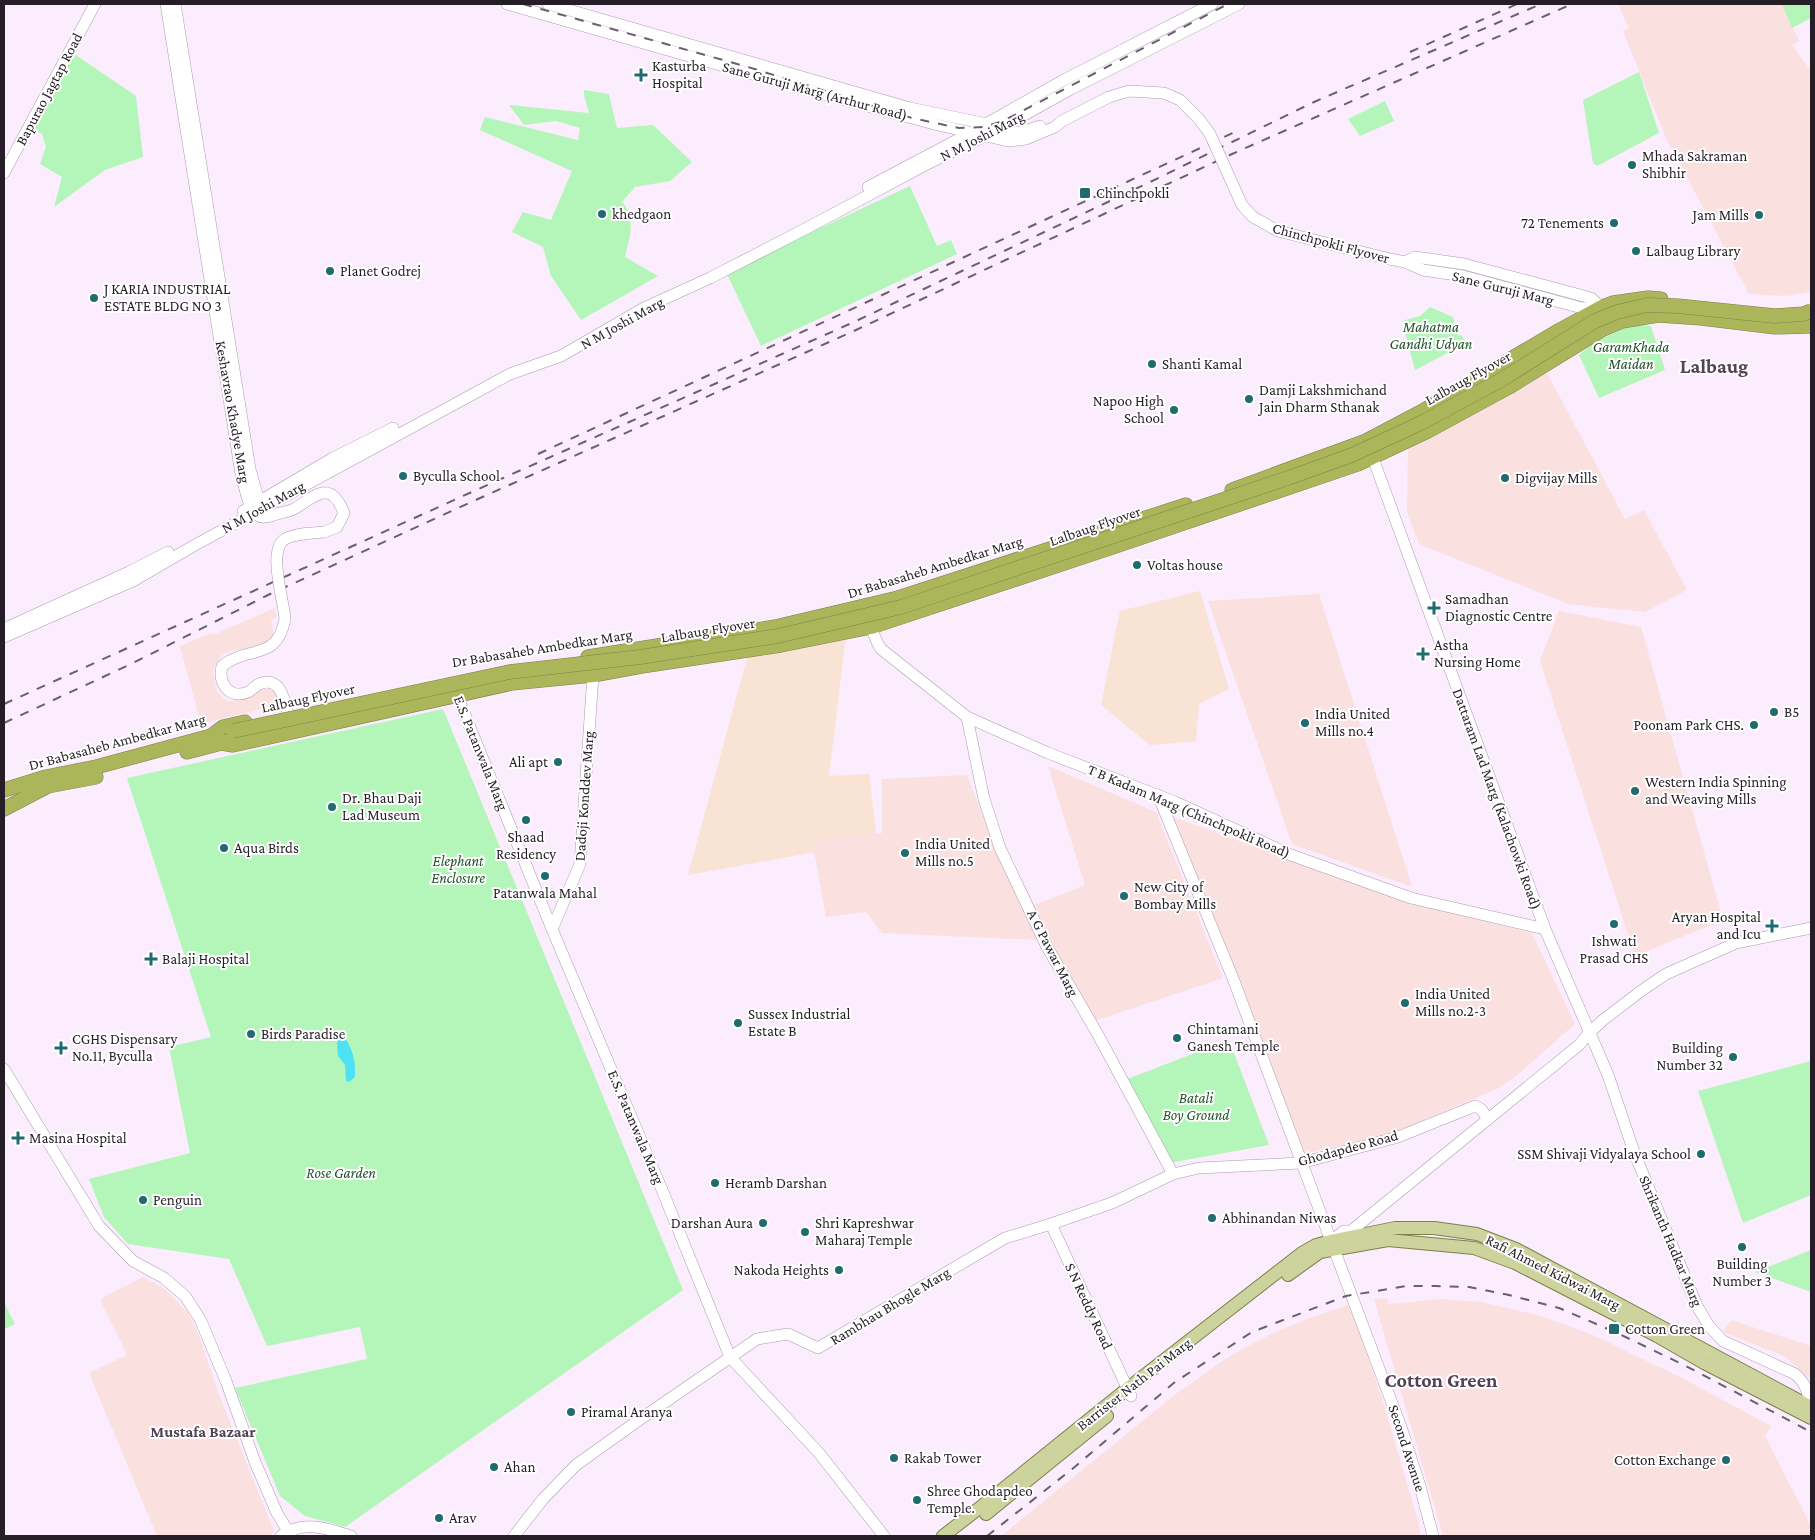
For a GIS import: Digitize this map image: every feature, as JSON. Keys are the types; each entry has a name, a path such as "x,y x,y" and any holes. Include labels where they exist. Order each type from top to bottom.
{"highway":[{"name":"Dr Babasaheb Ambedkar Marg","path":"4,790 46,778 216,739 223,727 288,713 506,668 775,627 834,615 862,606 898,598 1222,494 1366,440 1421,412 1560,330 1613,303 1648,298 1776,311 1811,305"},
{"name":"Lalbaug Flyover","path":"236,735 509,672 640,657 778,636 901,607 1352,455 1429,419 1501,380 1595,322 1617,312 1647,305 1678,306 1775,316 1803,314 1811,311"},
{"name":"Lalbaug Flyover","path":"216,739 511,678 780,639 904,610 1356,458 1426,426 1482,396 1600,324 1620,315 1648,309 1678,310 1811,324"},
{"path":"4,800 48,786 99,776 216,739 233,745 512,683 593,675 781,645 871,627 1293,487 1373,457 1428,431 1509,388 1603,329 1622,320 1658,315 1776,327 1811,324"},
{"path":"4,809 48,786"}],"main road":[{"name":"Rafi Ahmed Kidwai Marg","path":"1332,1245 1395,1228 1434,1228 1477,1234 1516,1249 1811,1407"},
{"name":"Rafi Ahmed Kidwai Marg","path":"1332,1245 1388,1240 1474,1248 1515,1263 1811,1418"},
{"name":"Barrister Nath Pai Marg","path":"943,1536 1129,1392 1302,1253 1316,1245 1332,1245"},
{"name":"Barrister Nath Pai Marg","path":"956,1536 1043,1469 1129,1392"}],"street":[{"name":"Bapurao Jagtap Road","path":"4,173 95,4"},
{"name":"Keshavrao Khadye Marg","path":"166,4 238,458 241,474 257,507"},
{"name":"Keshavrao Khadye Marg","path":"175,4 239,406 257,507"},
{"name":"Sane Guruji Marg (Arthur Road)","path":"507,4 665,43 878,104 938,126 972,132"},
{"name":"Sane Guruji Marg (Arthur Road)","path":"548,4 628,33"},
{"name":"N M Joshi Marg","path":"4,636 103,589 257,507 335,462 472,390 508,368 565,346 647,303 804,226 986,130 1062,82 1212,4"},
{"name":"N M Joshi Marg","path":"999,129 1239,4"},
{"name":"Chinchpokli Flyover","path":"1011,137 1026,139 1055,127 1060,121 1109,97 1129,91 1164,93 1180,100 1199,119 1210,134 1242,205 1253,217 1278,231 1405,262 1415,257 1464,264 1591,298 1602,307"},
{"name":"Sane Guruji Marg (Arthur Road)","path":"878,104 910,108 1011,137"},
{"path":"1029,112 1027,120 1033,127 1036,127"},
{"path":"1011,137 1054,121 1060,121"},
{"path":"938,126 945,138 945,151"},
{"name":"Sane Guruji Marg (Arthur Road)","path":"986,130 999,129 1011,137"},
{"name":"N M Joshi Marg","path":"945,151 972,132 986,130"},
{"path":"1602,307 1616,324"},
{"name":"Dattaram Lad Marg (Kalachowki Road)","path":"1366,440 1545,928 1588,1030"},
{"path":"257,507 277,514 290,511 310,497 326,492 334,496 340,503 344,513 337,527 324,532 295,535 280,545 276,563 285,619 283,631 277,641 269,647 235,657 222,666 220,674 222,683 228,690 239,694 248,692 266,682 276,684 283,693 288,713"},
{"name":"N M Joshi Marg","path":"4,628 103,589"},
{"name":"T B Kadam Marg (Chinchpokli Road)","path":"862,606 877,642 882,649 967,717 1048,753 1158,795 1291,855 1411,898 1545,928"},
{"name":"Dadoji Konddev Marg","path":"552,929 580,864 593,675 588,657"},
{"name":"E.S. Patanwala Marg","path":"451,679 552,929 666,1198 730,1357 820,1453 884,1536"},
{"name":"A G Pawar Marg","path":"967,717 984,799 1000,848 1047,947 1097,1033 1173,1174"},
{"name":"Second Avenue","path":"1158,795 1234,981 1401,1427 1420,1486 1433,1536"},
{"path":"542,904 554,905 565,901"},
{"path":"1332,1245 1344,1231 1345,1226 1487,1117 1639,984 1658,972 1735,937 1811,924"},
{"path":"1588,1030 1666,974 1736,943 1811,928"},
{"name":"Shrikanth Hadkar Marg","path":"1588,1030 1608,1074 1634,1152 1698,1306 1709,1326 1729,1345 1795,1374 1806,1386 1811,1407"},
{"path":"4,1069 99,1226 133,1261 164,1278 185,1296 200,1319 226,1381 255,1462 276,1513 287,1534 296,1527 324,1527 351,1536"},
{"name":"Ghodapdeo Road","path":"1173,1174 1199,1168 1301,1163 1398,1136 1471,1107 1478,1107 1487,1117"},
{"name":"Rambhau Bhogle Marg","path":"514,1536 543,1499 576,1465 757,1339 788,1334 818,1348 1005,1238 1112,1204 1173,1174"},
{"name":"S N Reddy Road","path":"1051,1224 1129,1392"}],"shaded area":[{"name":"Jam Mills","path":"1618,4 1782,4 1799,41 1792,45 1811,71 1811,292 1786,296 1749,294 1666,138 1623,31 1629,28"},
{"name":"Digvijay Mills","path":"1547,373 1625,519 1644,510 1687,590 1645,612 1568,604 1419,544 1407,512 1408,446"},
{"path":"1200,591 1229,689 1199,704 1196,741 1150,745 1101,705 1120,611"},
{"name":"India United Mills no.4","path":"1319,594 1412,887 1292,844 1208,601"},
{"path":"275,608 277,617 271,620 274,636 259,646 230,651 221,656 213,670 217,692 227,701 235,701 253,695 260,689 269,688 278,693 281,704 201,724 180,646 211,633 213,635"},
{"name":"Western India Spinning and Weaving Mills","path":"1559,611 1641,627 1723,920 1635,956 1540,661"},
{"path":"846,636 829,776 869,774 877,841 688,875 747,658"},
{"name":"New City of Bombay Mills","path":"1048,766 1156,812 1223,978 1094,1021 1050,944 1032,906 1085,885"},
{"name":"India United Mills no.5","path":"967,775 1002,865 1037,940 882,933 866,912 826,917 812,840 882,833 882,779"},
{"name":"India United Mills no.2-3","path":"1170,816 1409,902 1532,933 1575,1024 1515,1077 1497,1089 1390,1134 1304,1154"},
{"path":"143,1277 165,1289 189,1314 198,1333 219,1395 274,1531 270,1536 157,1536 89,1373 127,1355 100,1299"},
{"path":"1387,1298 1388,1304 1441,1299 1481,1302 1541,1316 1593,1335 1684,1379 1771,1426 1765,1436 1811,1526 1811,1536 1443,1536 1374,1299"},
{"path":"1348,1305 1357,1324 1383,1402 1421,1536 1001,1536 1177,1393 1230,1356 1275,1332"},
{"path":"1731,1320 1811,1346 1811,1380 1784,1356 1723,1332"}],"green space":[{"path":"1782,4 1811,4 1811,18 1792,28"},
{"path":"70,51 136,96 143,157 105,170 54,207 62,177 40,164 46,147 42,134 29,126"},
{"path":"1639,72 1659,133 1597,166 1593,163 1583,100"},
{"path":"584,90 609,94 617,128 653,125 692,162 670,181 635,187 622,202 627,208 631,221 625,257 658,276 581,320 551,276 543,247 512,232 523,212 551,220 572,171 480,130 485,117 578,140 580,128 556,121 524,125 509,105 589,113"},
{"path":"1385,101 1394,121 1360,136 1348,119"},
{"path":"910,186 937,246 951,240 957,254 761,346 726,272"},
{"name":"Mahatma Gandhi Udyan","path":"1430,307 1453,317 1458,336 1461,335 1467,343 1415,370 1402,321 1420,316"},
{"name":"GaramKhada Maidan","path":"1633,324 1651,326 1665,370 1599,398 1579,355 1595,342"},
{"path":"443,709 683,1290 345,1527 305,1516 280,1496 235,1388 367,1359 360,1327 267,1346 229,1259 128,1244 104,1217 89,1179 190,1153 169,1047 211,1037 127,778"},
{"name":"Batali Boy Ground","path":"1229,1040 1269,1145 1169,1163 1122,1081"},
{"path":"1811,1061 1811,1195 1743,1223 1698,1091"},
{"path":"1811,1250 1811,1292 1755,1272"},
{"path":"4,1302 15,1324 4,1329"}],"water":[{"path":"340,1036 344,1037 352,1051 355,1066 355,1077 349,1082 346,1081 345,1065 338,1056 337,1043"}],"railway":[{"path":"523,4 748,67 912,118 959,128 984,127 1003,121 1228,4"},
{"path":"1410,52 1517,4"},
{"path":"4,704 474,491 854,322 1314,102 1541,4"},
{"path":"4,723 131,664 268,595 856,330 1232,154 1572,4"},
{"path":"538,454 1235,132"},
{"path":"987,1536 1071,1470 1175,1382 1252,1332 1346,1296 1406,1286 1469,1287 1559,1308 1684,1365 1811,1432"}],"place":[{"name":"Kasturba Hospital","path":"641,75"},
{"name":"Mhada Sakraman Shibhir","path":"1632,165"},
{"name":"Chinchpokli","path":"1085,193"},
{"name":"khedgaon","path":"602,214"},
{"name":"Jam Mills","path":"1759,215"},
{"name":"72 Tenements","path":"1614,223"},
{"name":"Lalbaug Library","path":"1636,251"},
{"name":"Planet Godrej","path":"330,271"},
{"name":"J KARIA INDUSTRIAL ESTATE BLDG NO 3","path":"94,298"},
{"name":"Shanti Kamal","path":"1152,364"},
{"name":"Damji Lakshmichand Jain Dharm Sthanak","path":"1249,399"},
{"name":"Napoo High School","path":"1174,410"},
{"name":"Byculla School","path":"403,476"},
{"name":"Digvijay Mills","path":"1505,478"},
{"name":"Voltas house","path":"1137,565"},
{"name":"Samadhan Diagnostic Centre","path":"1434,608"},
{"name":"Astha Nursing Home","path":"1423,654"},
{"name":"B5","path":"1774,712"},
{"name":"India United Mills no.4","path":"1305,723"},
{"name":"Poonam Park CHS.","path":"1754,725"},
{"name":"Ali apt","path":"558,762"},
{"name":"Western India Spinning and Weaving Mills","path":"1635,791"},
{"name":"Dr. Bhau Daji Lad Museum","path":"332,807"},
{"name":"Shaad Residency","path":"526,820"},
{"name":"Aqua Birds","path":"224,848"},
{"name":"India United Mills no.5","path":"905,853"},
{"name":"Patanwala Mahal","path":"545,876"},
{"name":"New City of Bombay Mills","path":"1124,896"},
{"name":"Ishwati Prasad CHS","path":"1614,924"},
{"name":"Aryan Hospital and Icu","path":"1772,926"},
{"name":"Balaji Hospital","path":"151,959"},
{"name":"India United Mills no.2-3","path":"1405,1003"},
{"name":"Sussex Industrial Estate B","path":"738,1023"},
{"name":"Birds Paradise","path":"251,1034"},
{"name":"Chintamani Ganesh Temple","path":"1177,1038"},
{"name":"CGHS Dispensary No.11, Byculla","path":"61,1048"},
{"name":"Building Number 32","path":"1733,1057"},
{"name":"Masina Hospital","path":"18,1138"},
{"name":"SSM Shivaji Vidyalaya School","path":"1701,1154"},
{"name":"Heramb Darshan","path":"715,1183"},
{"name":"Penguin","path":"143,1200"},
{"name":"Abhinandan Niwas","path":"1212,1218"},
{"name":"Darshan Aura","path":"763,1223"},
{"name":"Shri Kapreshwar Maharaj Temple","path":"805,1232"},
{"name":"Building Number 3","path":"1742,1247"},
{"name":"Nakoda Heights","path":"839,1270"},
{"name":"Cotton Green","path":"1614,1329"},
{"name":"Piramal Aranya","path":"571,1412"},
{"name":"Rakab Tower","path":"894,1458"},
{"name":"Cotton Exchange","path":"1726,1460"},
{"name":"Ahan","path":"494,1467"},
{"name":"Shree Ghodapdeo Temple.","path":"917,1500"},
{"name":"Arav","path":"439,1518"}],"district":[{"name":"Lalbaug","path":"1714,366"},
{"name":"Cotton Green","path":"1441,1380"},
{"name":"Mustafa Bazaar","path":"203,1431"}],"park label":[{"name":"Elephant Enclosure","path":"458,870"},
{"name":"Rose Garden","path":"341,1173"}]}
